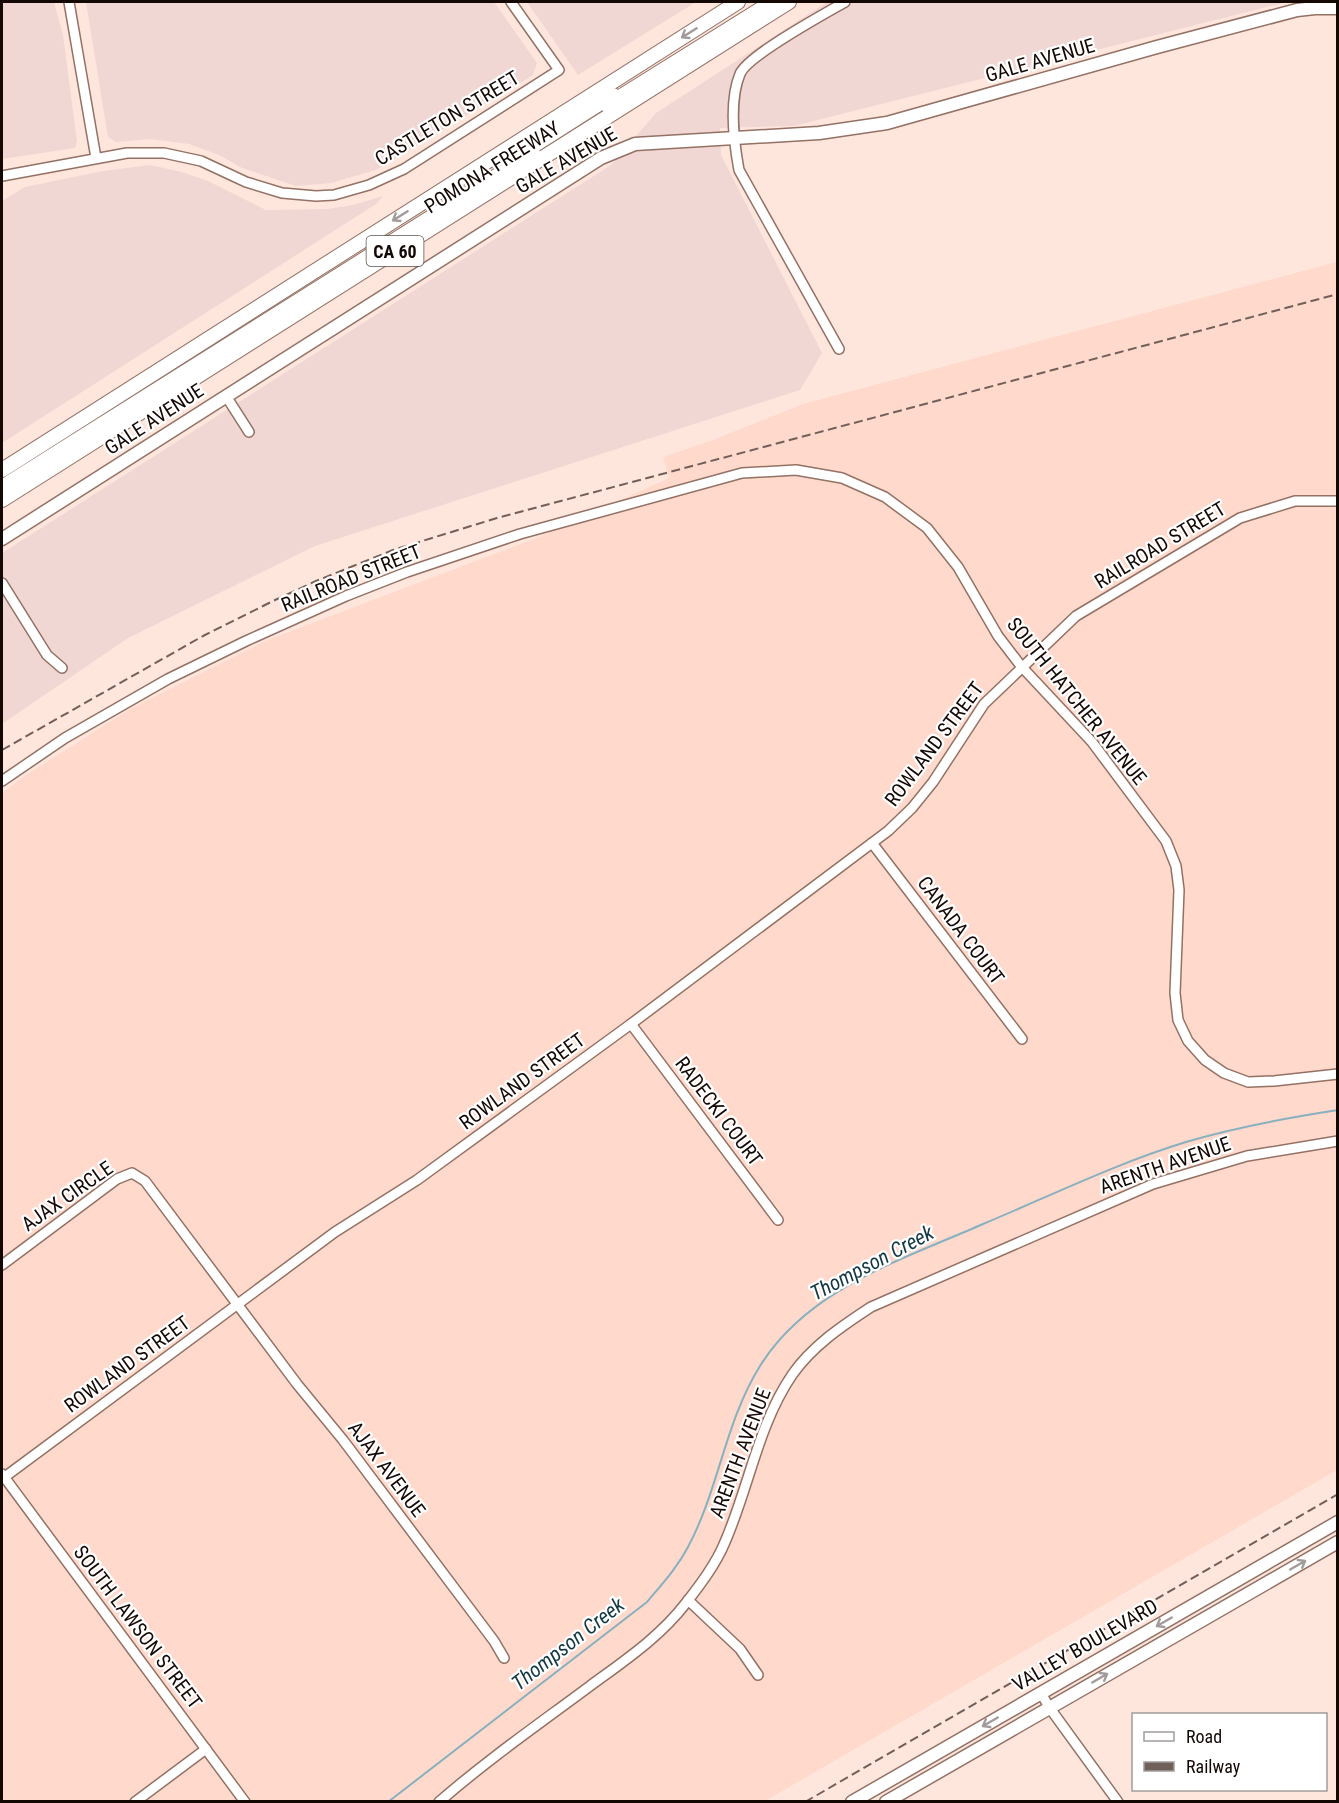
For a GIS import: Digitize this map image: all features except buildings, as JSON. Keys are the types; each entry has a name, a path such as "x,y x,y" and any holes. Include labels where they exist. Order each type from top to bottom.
{"highway":[{"name":"POMONA FREEWAY","path":"2,470 738,2"},
{"path":"2,481 762,2"},
{"path":"2,487 772,2"},
{"name":"POMONA FREEWAY","path":"2,500 789,2"}],"main road":[{"name":"GALE AVENUE","path":"2,539 601,158 635,144 819,133 887,123 1289,12 1338,8"},
{"name":"VALLEY BOULEVARD","path":"852,1802 1338,1522"},
{"name":"VALLEY BOULEVARD","path":"886,1802 1338,1542"},
{"path":"1250,1573 1259,1587"},
{"path":"914,1785 920,1772 956,1742"}],"street":[{"path":"69,2 96,158"},
{"name":"CASTLETON STREET","path":"2,176 127,153 164,153 201,161 246,182 298,195 334,195 369,185 404,169 559,70 511,2"},
{"path":"839,349 739,170 733,139 736,88 740,72 753,59 844,2"},
{"path":"225,396 249,432"},
{"name":"SOUTH HATCHER AVENUE","path":"742,473 796,470 842,478 885,497 927,528 958,567 998,636 1021,666 1092,742 1166,841 1176,866 1179,891 1175,993 1178,1020 1188,1041 1204,1060 1224,1073 1248,1082 1338,1074"},
{"name":"RAILROAD STREET","path":"2,780 65,738 168,679 346,596 407,572 520,534 742,473"},
{"name":"RAILROAD STREET","path":"1021,666 1076,616 1240,518 1294,501 1338,501"},
{"path":"2,583 47,656 62,668"},
{"name":"ROWLAND STREET","path":"2,1477 335,1232 417,1180 631,1024 872,843 912,808 933,782 984,704 1021,666"},
{"name":"CANADA COURT","path":"872,843 1022,1039"},
{"name":"RADECKI COURT","path":"631,1024 778,1220"},
{"name":"ARENTH AVENUE","path":"439,1802 484,1765 631,1655 674,1618 707,1574 724,1544 765,1427 777,1400 793,1373 817,1347 842,1326 882,1302 1153,1184 1247,1156 1338,1142"},
{"name":"AJAX CIRCLE","path":"2,1264 117,1179 132,1173 145,1181 239,1304"},
{"name":"AJAX AVENUE","path":"239,1304 297,1384 343,1440 494,1641 504,1658"},
{"name":"SOUTH LAWSON STREET","path":"2,1477 245,1802"},
{"path":"688,1600 740,1649 758,1675"},
{"path":"1041,1693 1118,1802"},
{"path":"135,1802 206,1749"}],"shaded area":[{"path":"2,2 54,2 63,35 77,141 75,148 2,159"},
{"path":"86,2 494,2 537,63 533,75 376,170 331,183 296,186 242,168 219,155 189,144 150,139 116,142 108,137"},
{"path":"527,2 696,2 578,75"},
{"path":"827,2 1287,2 794,126 720,128 721,155 822,353 800,390 315,546 128,638 2,724 2,553 611,165 656,113"},
{"path":"150,165 208,181 266,210 328,209 353,205 383,196 376,204 2,443 2,201 25,187 103,171"},
{"path":"1337,262 1337,1470 765,1801 2,1801 2,793 23,777 130,709 265,641 539,537 669,478 663,457 713,440 803,404"}],"waterway":[{"name":"Thompson Creek","path":"388,1802 647,1602 684,1555 699,1525 738,1410 760,1366 780,1339 804,1316 831,1296 890,1264 1084,1180 1160,1150 1224,1132 1338,1110"}],"railway":[{"path":"2,750 203,636 316,581 393,550 497,518 1338,294"},
{"path":"805,1802 1338,1494"}]}
